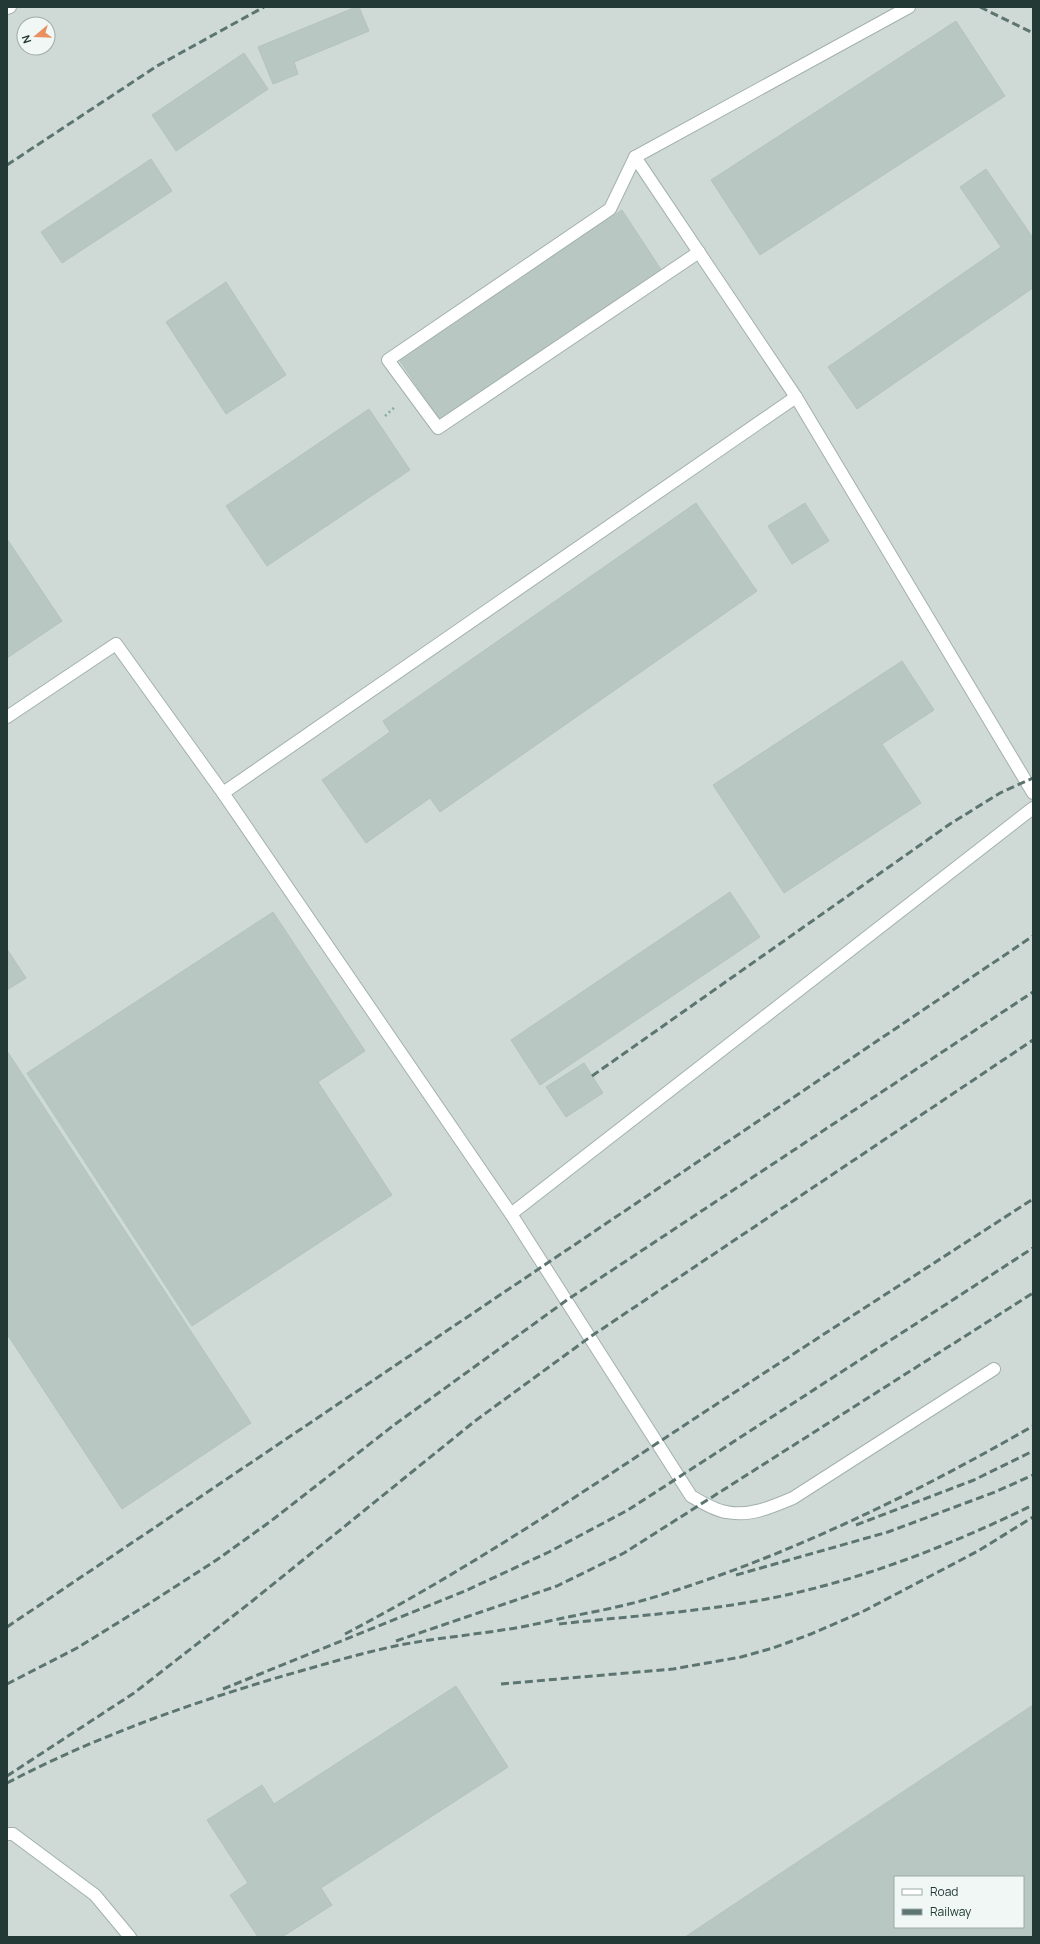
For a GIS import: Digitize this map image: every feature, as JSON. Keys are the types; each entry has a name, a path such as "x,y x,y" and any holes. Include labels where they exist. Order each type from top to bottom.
{"lane":[{"path":"699,252 438,428 388,360 610,209 635,157 909,7"},
{"path":"635,157 796,397 1033,793"},
{"path":"223,793 796,397"},
{"path":"7,717 116,644 223,793 511,1214 692,1496 725,1512 748,1512 769,1508 793,1498 994,1369"},
{"path":"511,1214 1033,808"},
{"path":"7,1834 13,1834 95,1895 130,1937"}],"shaded area":[{"path":"7,7 1033,7 1033,1937 7,1937"}],"building":[{"path":"359,7 369,31 294,62 298,74 273,84 258,47"},
{"path":"956,21 1005,96 760,255 711,180"},
{"path":"244,53 268,89 176,151 152,115"},
{"path":"151,159 172,191 62,263 41,232"},
{"path":"986,169 1033,238 1033,288 857,409 828,367 1001,247 960,187"},
{"path":"622,210 662,271 439,419 398,358"},
{"path":"226,282 286,375 226,414 166,322"},
{"path":"369,409 410,470 267,566 226,506"},
{"path":"696,503 757,591 440,812 430,798 366,843 322,780 390,732 383,721"},
{"path":"805,503 829,541 792,564 768,526"},
{"path":"7,539 62,621 7,658"},
{"path":"902,661 934,710 882,744 921,803 784,893 713,785"},
{"path":"730,892 760,937 540,1085 511,1040"},
{"path":"273,912 365,1051 318,1082 392,1195 192,1326 27,1073"},
{"path":"7,949 26,978 7,990"},
{"path":"7,1051 251,1423 122,1509 7,1334"},
{"path":"584,1063 603,1093 566,1117 546,1087"},
{"path":"456,1686 508,1767 321,1888 332,1905 282,1937 258,1937 230,1895 248,1883 207,1820 262,1785 274,1804"},
{"path":"1033,1705 1033,1937 685,1937"}],"railway":[{"path":"7,165 157,66 264,7"},
{"path":"980,7 1033,33"},
{"path":"592,1076 950,824 1000,793 1033,778"},
{"path":"7,1627 1033,936"},
{"path":"7,1684 77,1648 218,1559 271,1521 394,1425 567,1300 1033,992"},
{"path":"7,1776 134,1693 251,1602 475,1421 590,1337 1033,1040"},
{"path":"345,1634 426,1590 543,1518 1033,1199"},
{"path":"223,1689 465,1591 549,1552 628,1510 1033,1248"},
{"path":"396,1641 557,1586 624,1553 1033,1293"},
{"path":"7,1783 40,1766 108,1736 177,1710 283,1676 356,1655 400,1645 517,1628 620,1606 699,1583 797,1545 893,1501 1033,1426"},
{"path":"856,1525 974,1480 1033,1451"},
{"path":"736,1575 888,1532 995,1492 1033,1475"},
{"path":"559,1624 746,1603 839,1582 906,1560 970,1534 1033,1505"},
{"path":"501,1684 673,1669 741,1657 773,1648 811,1634 862,1612 978,1551 1033,1517"}]}
